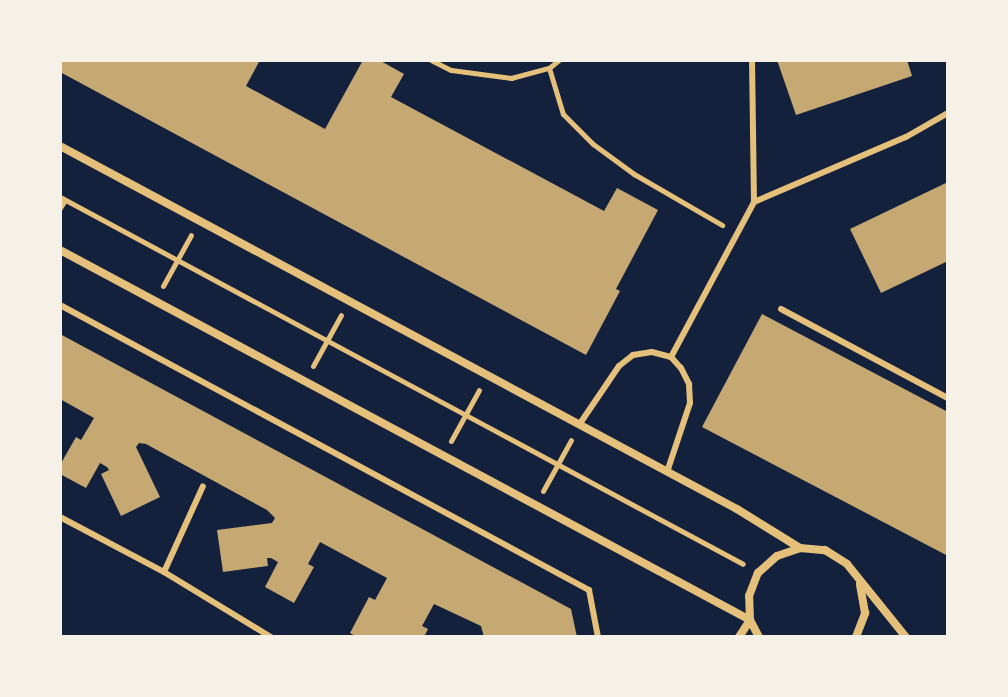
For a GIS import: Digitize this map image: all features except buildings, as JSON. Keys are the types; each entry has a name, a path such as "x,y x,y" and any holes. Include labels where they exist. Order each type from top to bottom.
{"street":[{"path":"60,146 667,472 800,548"},
{"path":"60,250 750,620"},
{"path":"759,637 750,620 749,596 758,573 777,556 800,548 825,550 847,564 906,637"},
{"path":"847,564 862,586 865,613 856,637"},
{"path":"739,637 750,620"}],"lane":[{"path":"671,357 754,202 752,60"},
{"path":"754,202 906,137 948,113"},
{"path":"60,305 589,590 598,637"},
{"path":"781,309 948,398"},
{"path":"579,425 619,366 633,355 652,352 671,357 689,384 690,403 667,472"},
{"path":"164,572 203,486"},
{"path":"60,517 164,572 271,637"}],"path":[{"path":"431,60 451,70 511,78 549,68 559,60"},
{"path":"549,68 563,114 593,144 634,174 737,233"},
{"path":"60,208 62,198 758,573"},
{"path":"155,301 199,221"},
{"path":"305,381 349,301"},
{"path":"443,456 487,375"},
{"path":"535,505 579,425"}]}
